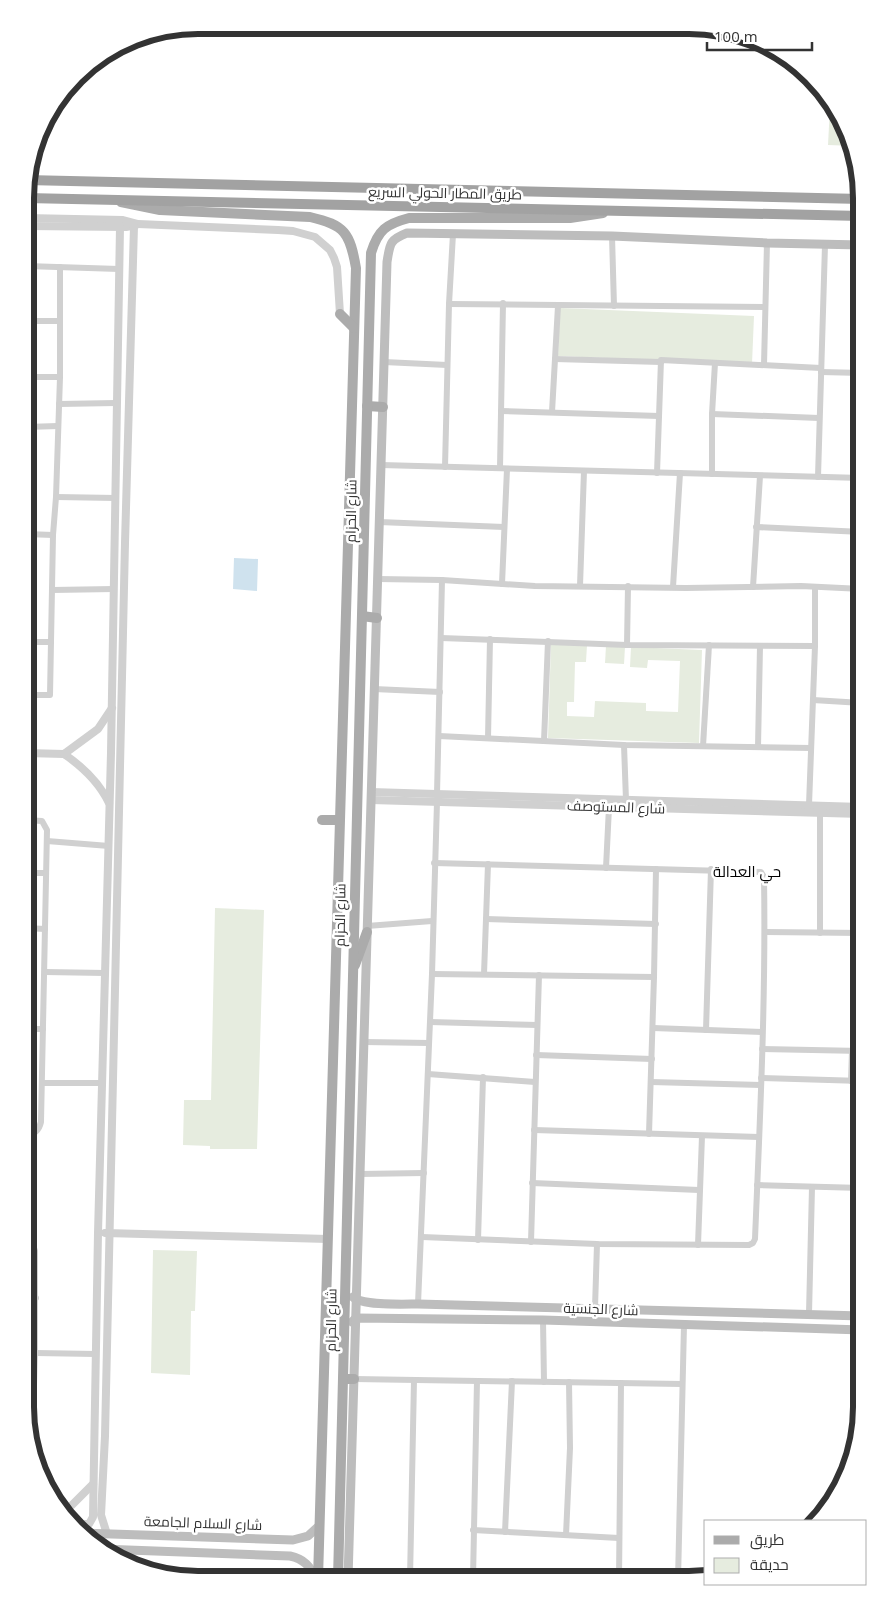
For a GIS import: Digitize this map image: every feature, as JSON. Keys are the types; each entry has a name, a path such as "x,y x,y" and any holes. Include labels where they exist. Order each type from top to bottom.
{"highway":[{"name":"طريق المطار الحولي السريع","path":"35,180 853,199"},
{"name":"طريق المطار الحولي السريع","path":"34,198 853,216"}],"main road":[{"name":"شارع الحزام","path":"111,199 138,207 160,210 310,217 325,220 339,227 348,236 353,246 356,268 317,1571"},
{"name":"شارع الحزام","path":"338,1571 349,1379 345,1330 348,1135 371,252 376,238 386,226 395,221 409,218 570,218 626,210"},
{"path":"348,1571 349,1379 356,1318 376,618 389,247 395,238 407,233 612,236 853,245"},
{"path":"340,314 354,328"},
{"path":"367,406 383,407"},
{"path":"362,616 376,618"},
{"path":"344,695 347,701 351,702 358,700 359,696"},
{"path":"343,726 344,722 351,719 357,722 358,726"},
{"path":"322,820 339,820"},
{"path":"352,973 367,929"},
{"path":"331,1105 336,1111 342,1112 347,1109 349,1104"},
{"path":"330,1137 334,1130 340,1128 345,1130 348,1135"},
{"path":"346,1291 356,1300"},
{"name":"شارع الجنسية","path":"356,1300 418,1304 853,1316"},
{"path":"768,1327 770,1312"},
{"path":"786,1328 787,1313"},
{"path":"345,1330 356,1318"},
{"name":"شارع الجنسية","path":"356,1318 543,1320 853,1330"},
{"name":"شارع السلام الجامعة","path":"93,1533 301,1539 308,1536 319,1526"},
{"path":"266,1539 266,1555"},
{"path":"117,1550 297,1557 309,1565 312,1571"}],"street":[{"path":"34,218 123,220 136,225"},
{"path":"107,1534 102,1521 124,543 131,306 136,225"},
{"path":"34,226 120,227 136,225 293,231 315,238 323,243 334,258 337,267 340,314"},
{"path":"93,1520 98,1233 110,805 120,227"},
{"path":"445,467 449,304 454,234"},
{"path":"612,236 614,306"},
{"path":"764,365 767,243"},
{"path":"818,477 825,245"},
{"path":"34,266 119,269"},
{"path":"34,695 50,695 53,535 60,377 60,267"},
{"path":"449,304 503,303 558,306 764,307"},
{"path":"502,584 504,527 501,411 503,303"},
{"path":"119,304 131,306"},
{"path":"552,412 558,306"},
{"path":"34,321 60,321"},
{"path":"555,359 660,362 661,360 764,365 853,372"},
{"path":"384,362 448,364"},
{"path":"657,473 660,362"},
{"path":"712,474 712,414 715,363"},
{"path":"34,377 60,377"},
{"path":"59,404 116,403"},
{"path":"501,411 659,416"},
{"path":"712,414 819,418"},
{"path":"34,427 58,426"},
{"path":"381,465 853,478"},
{"path":"580,586 584,471"},
{"path":"673,587 680,473"},
{"path":"754,586 760,476"},
{"path":"56,497 116,498"},
{"path":"379,522 504,527"},
{"path":"756,527 853,532"},
{"path":"34,534 53,535"},
{"path":"115,542 124,543"},
{"path":"378,579 580,586 754,586 853,589"},
{"path":"418,1304 432,974 442,580"},
{"path":"627,645 628,586"},
{"path":"808,805 815,646 815,587"},
{"path":"52,590 114,589"},
{"path":"442,638 627,645 815,646"},
{"path":"488,738 490,639"},
{"path":"544,741 548,641"},
{"path":"34,642 51,642"},
{"path":"703,746 709,646"},
{"path":"758,747 760,646"},
{"path":"374,689 440,692"},
{"path":"813,700 853,702"},
{"path":"34,753 64,754 76,747 98,728 112,708"},
{"path":"439,736 624,745 811,748"},
{"path":"624,745 626,800"},
{"path":"64,754 78,764 98,784 110,805"},
{"name":"شارع المستوصف","path":"371,796 561,802 626,800 853,814"},
{"name":"شارع المستوصف","path":"561,802 609,807 768,807 808,805 853,807"},
{"path":"606,868 609,807"},
{"path":"820,812 820,933"},
{"path":"34,820 40,820 44,823 47,842 42,1083 40,1126 34,1133"},
{"path":"47,842 109,846"},
{"path":"422,1237 597,1244 749,1245 755,1239 761,1081 765,932 764,877 761,872 434,862"},
{"path":"484,974 488,864"},
{"path":"649,1134 656,869"},
{"path":"706,1030 711,870"},
{"path":"34,873 46,873"},
{"path":"486,919 656,924"},
{"path":"107,920 116,921"},
{"path":"367,929 432,921"},
{"path":"34,928 45,929"},
{"path":"765,932 853,933"},
{"path":"45,972 105,973"},
{"path":"432,974 654,977"},
{"path":"531,1242 539,975"},
{"path":"430,1022 537,1025"},
{"path":"653,1028 762,1032"},
{"path":"34,1029 43,1029"},
{"path":"364,1042 429,1043"},
{"path":"651,1082 851,1081 852,1051 762,1049"},
{"path":"536,1055 652,1059"},
{"path":"428,1074 535,1082"},
{"path":"478,1240 483,1077"},
{"path":"42,1083 102,1083"},
{"path":"534,1130 758,1137"},
{"path":"698,1245 702,1136"},
{"path":"360,1174 424,1173"},
{"path":"532,1184 699,1190"},
{"path":"756,1185 853,1188"},
{"path":"809,1314 812,1187"},
{"path":"98,1233 328,1239"},
{"path":"595,1308 597,1244"},
{"path":"34,1248 36,1298 34,1385"},
{"path":"543,1320 544,1382"},
{"path":"678,1571 684,1325"},
{"path":"35,1352 96,1354"},
{"path":"349,1379 682,1384"},
{"path":"410,1571 414,1380"},
{"path":"473,1571 477,1381"},
{"path":"504,1532 512,1381"},
{"path":"566,1535 570,1448 569,1382"},
{"path":"619,1571 621,1383"},
{"path":"69,1508 93,1484"},
{"path":"93,1520 102,1521"},
{"path":"83,1524 93,1520"},
{"path":"473,1530 619,1538"}],"green space":[{"path":"830,114 845,146 828,145"},
{"path":"560,308 754,316 752,364 558,356"},
{"path":"551,644 587,645 586,662 575,662 574,702 567,702 567,716 594,717 595,701 646,703 646,711 678,712 680,661 648,660 647,668 630,667 631,647 702,650 699,743 548,738"},
{"path":"606,646 625,647 624,664 605,663"},
{"path":"215,908 264,910 257,1149 210,1149 210,1146 183,1145 184,1100 211,1100"},
{"path":"153,1250 197,1251 195,1311 191,1311 190,1375 151,1373"}],"water":[{"path":"234,558 258,559 257,591 233,589"}],"district":[{"name":"حي العدالة","path":"747,872"}]}
